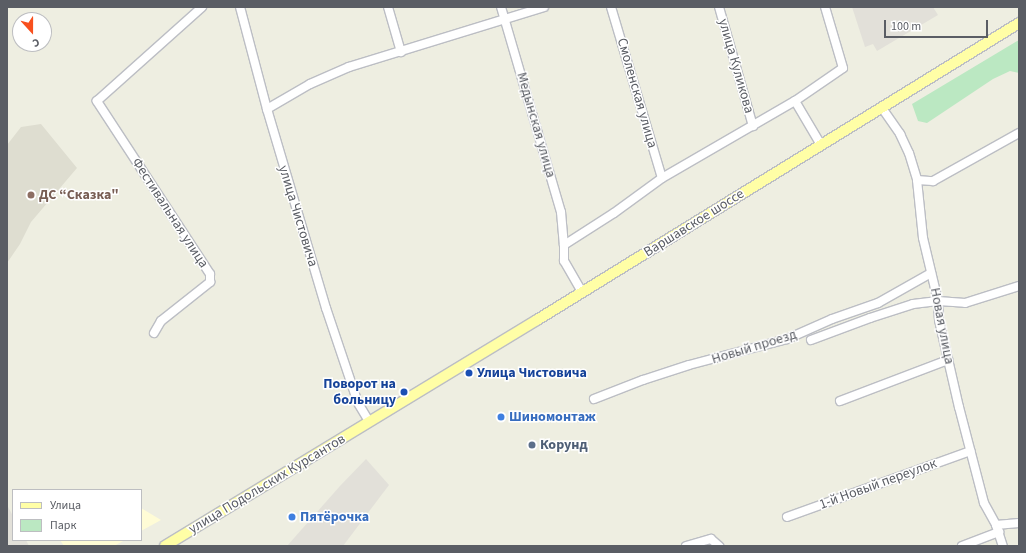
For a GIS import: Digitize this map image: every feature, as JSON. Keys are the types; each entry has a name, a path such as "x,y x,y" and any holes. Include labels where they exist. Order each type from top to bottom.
{"main road":[{"name":"Варшавское шоссе","path":"369,421 582,292 1019,23"},
{"name":"улица Подольских Курсантов","path":"165,546 369,421"}],"street":[{"name":"Фестивальная улица","path":"154,333 161,321 210,282 210,274 97,101 202,7"},
{"name":"улица Чистовича","path":"240,7 267,109 338,348 358,404 369,421"},
{"path":"388,7 401,52"},
{"name":"Медынская улица","path":"501,7 561,212 564,261 582,292"},
{"path":"267,109 310,84 349,67 505,20 510,16 544,7"},
{"name":"Смоленская улица","path":"611,7 662,178"},
{"name":"улица Куликова","path":"719,7 753,126"},
{"path":"564,245 662,178 795,101 843,68 825,7"},
{"path":"795,101 821,145"},
{"name":"Новая улица","path":"882,108 900,134 909,153 917,180 924,238 938,301 939,320 948,360 984,502 998,529 1003,546"},
{"path":"917,180 933,181 1019,133"},
{"name":"Новый проезд","path":"594,400 643,380 682,367 787,339 832,319 878,303 931,273"},
{"path":"811,340 891,310 913,304 938,301 965,303 1019,286"},
{"path":"840,401 948,360"},
{"name":"1-й Новый переулок","path":"787,517 970,451"},
{"path":"962,546 998,529 1019,523"},
{"path":"686,546 711,539 719,546"}],"shaded area":[{"path":"852,7 933,7 938,15 877,51 873,44 865,47"},
{"name":"ДС “Сказка\"","path":"41,124 77,168 31,222 20,244 7,263 7,145 21,127"},
{"path":"366,459 389,485 343,546 287,546 340,486"},
{"path":"7,505 12,514 12,541 26,541 29,546 7,546"},
{"path":"142,509 161,520 142,530"},
{"path":"61,541 123,541 114,546 64,546"}],"green space":[{"path":"1019,40 1019,73 1010,71 993,79 927,123 918,121 912,104"}],"place":[{"name":"ДС “Сказка\"","path":"31,195"},
{"name":"Улица Чистовича","path":"469,373"},
{"name":"Поворот на больницу","path":"404,392"},
{"name":"Шиномонтаж","path":"501,417"},
{"name":"Корунд","path":"532,445"},
{"name":"Пятёрочка","path":"292,517"}]}
